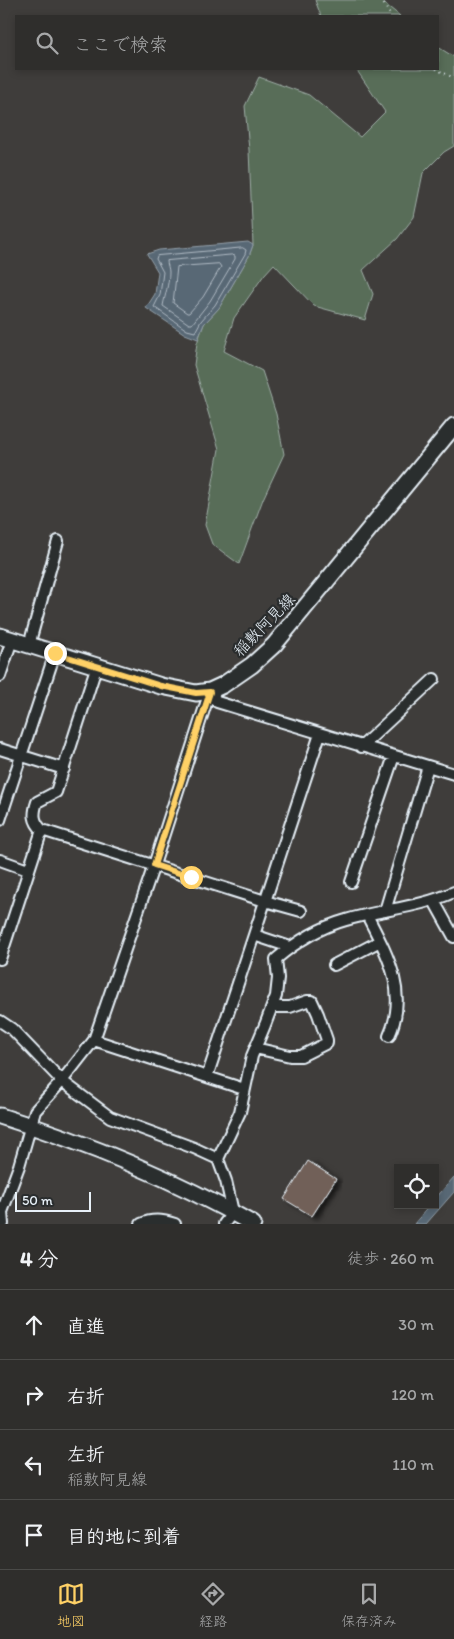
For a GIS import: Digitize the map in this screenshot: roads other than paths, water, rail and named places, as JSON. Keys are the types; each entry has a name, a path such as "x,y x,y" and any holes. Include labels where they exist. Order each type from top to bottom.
{"main road":[{"name":"稲敷阿見線","path":"210,692 252,665 274,645 454,426"},
{"path":"6,638 180,691 210,692"},
{"path":"0,1116 30,1125 146,1170 228,1218 253,1224"}],"street":[{"path":"29,645 58,541"},
{"path":"0,676 6,638"},
{"path":"0,820 55,653"},
{"path":"97,666 56,792 37,802 34,813 35,823 42,830 301,911"},
{"path":"361,746 434,679"},
{"path":"210,692 217,702 454,774"},
{"path":"3,1224 2,1212 19,1166 35,1111 62,1081 94,1040 154,865 210,692"},
{"path":"207,1077 320,734"},
{"path":"0,749 64,768"},
{"path":"351,882 394,756"},
{"path":"385,912 428,766"},
{"path":"0,958 42,830"},
{"path":"0,860 28,870"},
{"path":"218,1159 240,1112 252,1056 276,996 278,978 276,958 298,941 345,920 434,901 454,892"},
{"path":"434,901 454,937"},
{"path":"367,916 393,968 396,989 396,1012 394,1025 389,1036"},
{"path":"254,935 290,947"},
{"path":"334,965 380,941"},
{"path":"255,1048 290,1056 301,1056 327,1043 312,1001 290,1007 272,1007"},
{"path":"0,1021 12,1029 62,1081 110,1118 194,1148 218,1159 226,1180 228,1218"},
{"path":"94,1040 244,1090"},
{"path":"141,1224 162,1221 175,1224"}],"water":[{"path":"248,242 253,245 249,256 219,308 204,324 198,339 185,334 146,308 155,294 158,272 147,254 159,250"},
{"path":"454,1177 454,1192 426,1224 414,1224 427,1209 439,1209 439,1194"}]}
